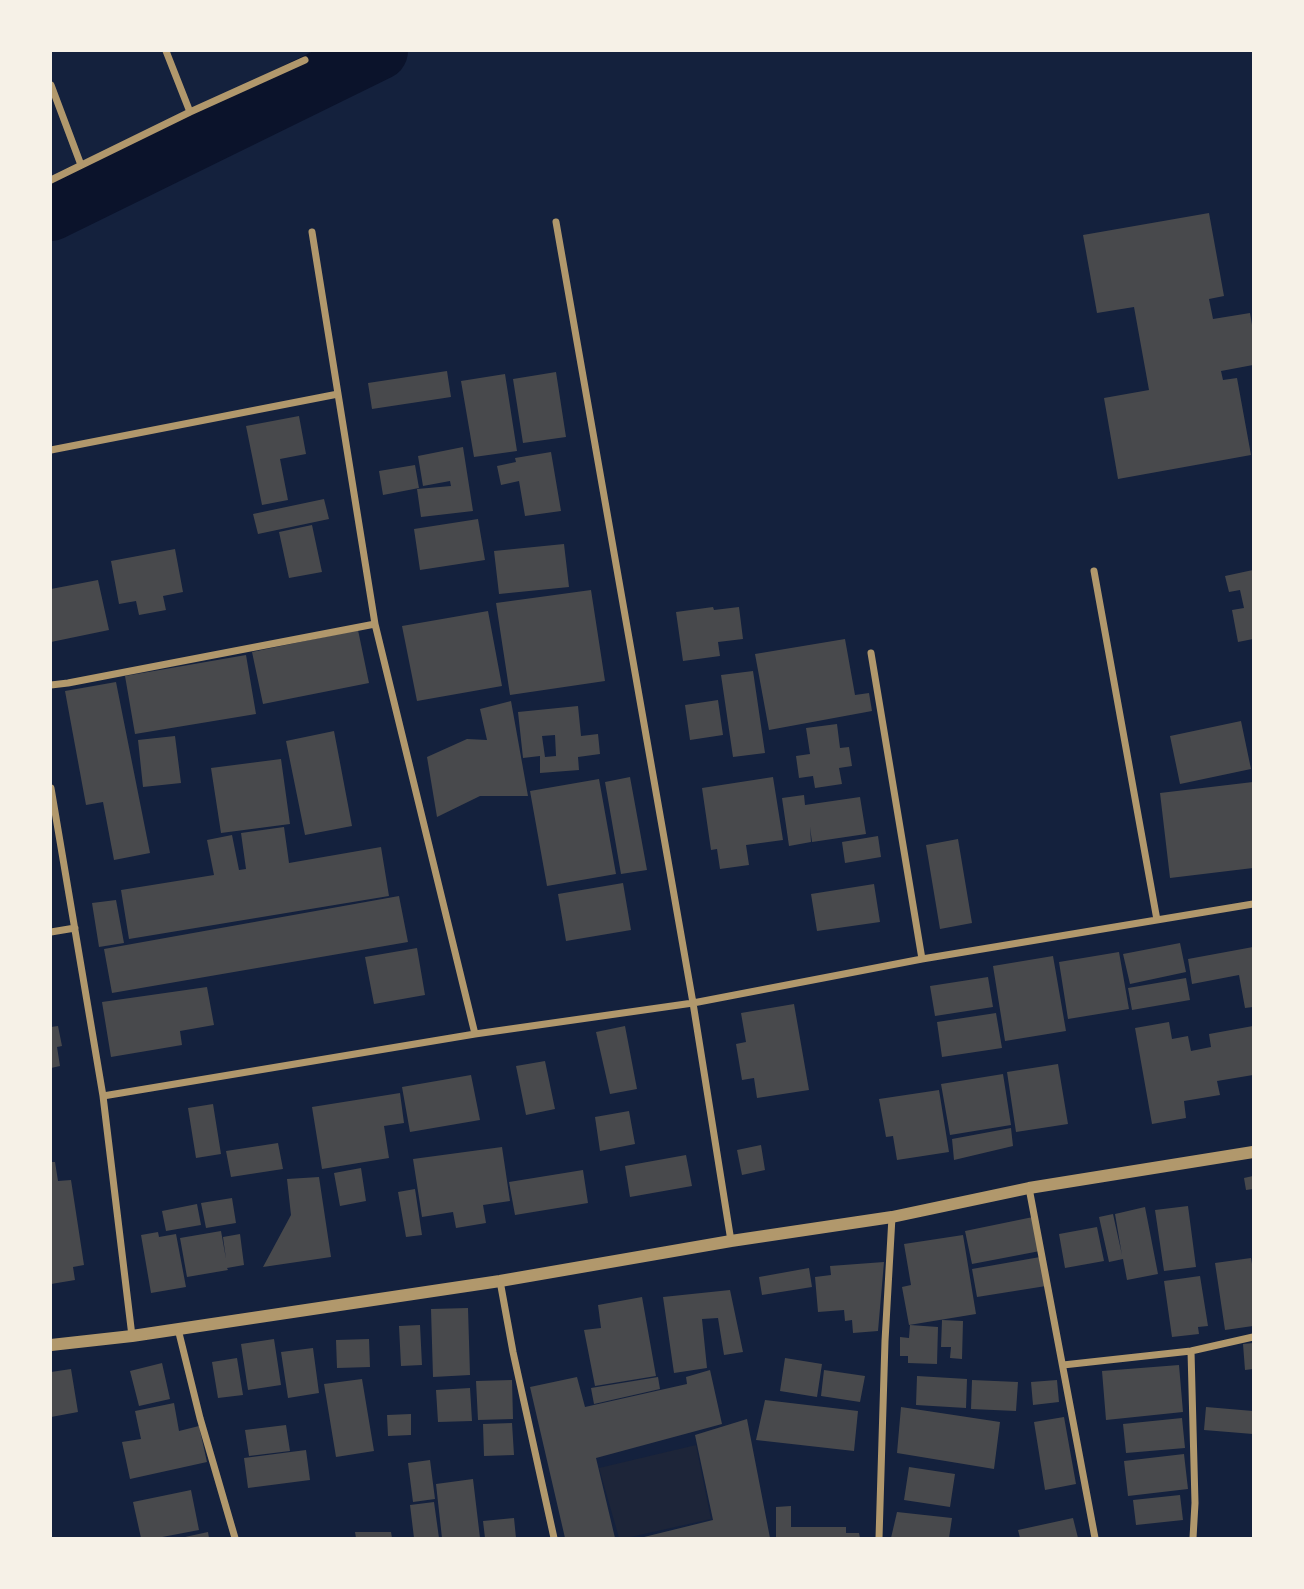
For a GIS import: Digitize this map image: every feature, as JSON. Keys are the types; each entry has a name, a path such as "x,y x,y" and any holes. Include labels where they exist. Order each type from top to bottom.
{"street":[{"path":"166,51 190,113"},
{"path":"51,180 305,60"},
{"path":"51,85 81,165"},
{"path":"556,222 693,1003 731,1241"},
{"path":"312,232 375,625 475,1034"},
{"path":"51,450 338,394"},
{"path":"1094,571 1157,920"},
{"path":"51,685 68,684 375,625"},
{"path":"871,653 922,959"},
{"path":"51,788 103,1096 132,1336"},
{"path":"103,1096 475,1034 693,1003 922,959 1253,904"},
{"path":"51,932 75,928"},
{"path":"51,1345 132,1336 500,1282 731,1241 892,1217 1029,1188 1253,1152"},
{"path":"1029,1188 1096,1538"},
{"path":"879,1538 884,1341 892,1217"},
{"path":"500,1282 554,1538"},
{"path":"178,1329 200,1418 235,1538"},
{"path":"1063,1365 1191,1351 1253,1337"},
{"path":"1191,1351 1195,1503 1193,1538"}],"shaded area":[{"path":"696,1445 711,1519 619,1538 599,1468"}],"building":[{"path":"1209,213 1224,296 1209,299 1213,319 1250,313 1253,365 1221,371 1223,380 1237,378 1251,455 1118,479 1104,398 1149,390 1134,307 1097,313 1083,235"},
{"path":"447,371 451,397 372,409 368,383"},
{"path":"556,372 566,437 523,443 513,379"},
{"path":"505,374 517,451 474,457 461,381"},
{"path":"299,416 306,454 280,459 288,500 262,505 246,426"},
{"path":"463,447 473,511 421,517 417,489 451,486 450,481 423,486 418,456"},
{"path":"551,452 561,511 525,516 519,481 501,485 497,466 516,462 515,458"},
{"path":"415,465 419,488 383,495 379,471"},
{"path":"324,499 329,519 258,534 253,514"},
{"path":"478,519 485,560 420,570 414,529"},
{"path":"312,525 322,572 289,578 279,532"},
{"path":"564,544 569,587 499,594 494,551"},
{"path":"175,549 183,592 163,596 166,610 139,615 136,601 119,604 111,561"},
{"path":"1253,570 1253,639 1238,642 1232,610 1244,608 1240,590 1229,592 1225,576"},
{"path":"98,580 109,630 51,642 51,589"},
{"path":"591,590 605,681 510,695 496,603"},
{"path":"713,607 714,610 739,607 743,639 718,642 720,656 683,661 676,612"},
{"path":"488,611 502,686 417,701 402,626"},
{"path":"358,630 369,683 263,704 252,652"},
{"path":"845,639 855,695 869,693 872,711 769,730 755,654"},
{"path":"246,655 256,714 135,734 125,676"},
{"path":"753,671 765,753 733,757 721,675"},
{"path":"116,682 150,853 114,860 103,802 86,805 65,691"},
{"path":"718,700 723,735 690,740 685,705"},
{"path":"511,701 528,796 480,796 437,817 427,757 467,739 487,740 480,709"},
{"path":"578,706 581,736 598,734 600,754 578,757 579,770 540,773 540,756 523,758 518,712","holes":["555,735 556,756 545,757 542,736"]},
{"path":"1241,721 1251,769 1180,784 1170,736"},
{"path":"837,724 840,748 849,747 852,766 839,768 842,784 815,788 813,776 799,778 796,756 810,754 806,728"},
{"path":"334,731 352,826 305,835 286,741"},
{"path":"175,736 181,783 143,787 138,740"},
{"path":"281,759 290,824 221,833 211,768"},
{"path":"630,777 647,870 621,874 605,782"},
{"path":"773,777 783,840 746,845 749,865 720,869 717,849 711,850 702,788"},
{"path":"599,779 616,874 547,886 530,791"},
{"path":"1253,782 1253,868 1170,878 1160,793"},
{"path":"804,795 805,805 860,797 866,834 812,842 810,827 811,842 789,846 782,798"},
{"path":"284,827 289,863 381,847 389,896 129,939 121,890 214,875 207,840 232,835 239,870 246,869 241,833"},
{"path":"878,836 881,857 845,863 842,842"},
{"path":"958,839 972,923 940,929 926,845"},
{"path":"623,883 631,930 566,941 558,894"},
{"path":"874,884 880,922 817,931 811,894"},
{"path":"399,896 408,942 112,993 104,949"},
{"path":"116,900 124,943 99,947 92,903"},
{"path":"1180,943 1186,972 1130,984 1123,954"},
{"path":"1253,947 1253,1007 1245,1008 1239,975 1192,984 1188,959"},
{"path":"417,948 425,995 374,1004 365,957"},
{"path":"1119,952 1129,1009 1068,1019 1059,962"},
{"path":"1053,956 1066,1031 1005,1041 993,966"},
{"path":"988,977 993,1007 935,1016 930,986"},
{"path":"1186,978 1190,1000 1132,1010 1128,988"},
{"path":"207,987 214,1025 180,1031 182,1045 111,1057 102,1002"},
{"path":"794,1004 809,1090 757,1098 754,1078 742,1080 736,1044 746,1042 741,1013"},
{"path":"996,1013 1002,1048 942,1057 937,1022"},
{"path":"1169,1022 1172,1039 1188,1036 1191,1051 1211,1047 1209,1034 1253,1026 1253,1075 1217,1081 1220,1095 1184,1101 1186,1118 1152,1124 1135,1028"},
{"path":"58,1026 62,1046 57,1047 60,1066 51,1068 51,1027"},
{"path":"625,1026 637,1089 610,1094 596,1032"},
{"path":"545,1061 555,1109 526,1115 516,1066"},
{"path":"1058,1064 1068,1124 1016,1132 1007,1072"},
{"path":"1003,1074 1011,1125 950,1135 941,1084"},
{"path":"471,1075 480,1120 410,1132 402,1087"},
{"path":"939,1090 949,1152 897,1160 893,1136 886,1137 879,1099"},
{"path":"400,1093 404,1123 384,1126 389,1158 322,1169 312,1107"},
{"path":"213,1104 221,1154 196,1158 188,1108"},
{"path":"629,1111 635,1144 600,1151 595,1117"},
{"path":"1011,1128 1013,1146 954,1160 952,1139"},
{"path":"278,1143 283,1169 231,1177 226,1151"},
{"path":"761,1145 765,1170 742,1175 737,1150"},
{"path":"502,1147 510,1201 483,1205 486,1223 456,1228 453,1212 422,1217 413,1159"},
{"path":"686,1155 692,1186 630,1197 625,1166"},
{"path":"51,1162 55,1162 58,1181 71,1180 84,1265 73,1267 75,1280 51,1284"},
{"path":"361,1168 366,1201 340,1206 334,1173"},
{"path":"583,1170 588,1203 515,1215 509,1182"},
{"path":"1253,1176 1253,1189 1246,1190 1244,1178"},
{"path":"319,1177 331,1257 263,1267 291,1215 287,1179"},
{"path":"415,1189 422,1235 406,1237 398,1192"},
{"path":"232,1198 236,1223 206,1228 201,1203"},
{"path":"197,1204 201,1225 166,1231 162,1211"},
{"path":"1188,1206 1196,1267 1164,1271 1155,1210"},
{"path":"1145,1207 1158,1274 1127,1280 1123,1259 1109,1262 1099,1217 1113,1214 1122,1255 1115,1214"},
{"path":"1033,1217 1040,1251 972,1264 965,1231"},
{"path":"1097,1227 1104,1261 1065,1268 1059,1234"},
{"path":"221,1231 226,1259 223,1237 240,1234 244,1265 187,1277 180,1238"},
{"path":"158,1232 159,1237 176,1234 186,1287 151,1293 141,1235"},
{"path":"963,1235 976,1314 909,1325 902,1287 911,1285 904,1244"},
{"path":"1040,1257 1046,1286 977,1297 972,1269"},
{"path":"1251,1258 1253,1326 1225,1330 1215,1263"},
{"path":"884,1262 878,1331 853,1333 852,1320 845,1321 844,1310 818,1312 815,1277 831,1275 830,1266"},
{"path":"809,1268 812,1287 762,1295 759,1277"},
{"path":"1200,1276 1208,1326 1198,1327 1199,1334 1172,1337 1164,1281"},
{"path":"730,1290 743,1352 724,1355 718,1318 702,1319 707,1368 674,1373 663,1297"},
{"path":"642,1297 656,1376 595,1386 584,1330 601,1328 598,1305"},
{"path":"468,1308 470,1375 433,1377 431,1309"},
{"path":"942,1320 963,1321 962,1359 950,1358 951,1347 941,1347"},
{"path":"420,1325 422,1365 401,1366 399,1326"},
{"path":"910,1325 938,1327 937,1364 908,1363 908,1356 900,1356 900,1337 909,1338"},
{"path":"274,1339 281,1385 248,1390 241,1344"},
{"path":"369,1339 370,1367 337,1368 336,1340"},
{"path":"1253,1343 1253,1369 1245,1370 1243,1344"},
{"path":"313,1348 319,1393 288,1398 281,1352"},
{"path":"237,1358 243,1395 218,1398 212,1362"},
{"path":"785,1358 822,1364 817,1397 780,1391"},
{"path":"162,1363 170,1399 139,1406 130,1371"},
{"path":"1179,1365 1183,1412 1106,1420 1102,1371"},
{"path":"71,1369 78,1412 51,1417 51,1372"},
{"path":"710,1370 722,1424 596,1458 615,1538 565,1538 530,1387 577,1377 585,1407 687,1384 686,1377"},
{"path":"824,1370 865,1376 860,1402 821,1396"},
{"path":"917,1376 967,1379 966,1408 916,1405"},
{"path":"658,1377 660,1389 594,1404 591,1388"},
{"path":"362,1379 374,1451 336,1457 324,1384"},
{"path":"512,1380 513,1419 478,1420 476,1381"},
{"path":"972,1380 1018,1382 1016,1411 971,1409"},
{"path":"1057,1380 1059,1402 1033,1405 1031,1382"},
{"path":"470,1388 472,1421 438,1422 436,1390"},
{"path":"765,1400 858,1411 854,1451 756,1440"},
{"path":"174,1403 179,1431 199,1426 207,1462 130,1479 122,1442 141,1439 135,1411"},
{"path":"901,1407 1000,1422 994,1469 897,1453"},
{"path":"1206,1407 1253,1411 1253,1434 1204,1430"},
{"path":"411,1414 411,1435 388,1436 387,1415"},
{"path":"1064,1417 1076,1484 1045,1490 1034,1422"},
{"path":"1182,1418 1185,1448 1126,1453 1123,1424"},
{"path":"747,1419 770,1538 640,1538 713,1520 695,1435"},
{"path":"512,1423 514,1455 484,1456 483,1424"},
{"path":"286,1425 290,1451 249,1456 245,1430"},
{"path":"306,1450 310,1480 248,1488 244,1458"},
{"path":"1184,1454 1188,1489 1128,1496 1124,1461"},
{"path":"430,1460 435,1499 413,1502 408,1463"},
{"path":"909,1467 955,1474 950,1507 904,1500"},
{"path":"473,1479 480,1538 442,1538 436,1484"},
{"path":"191,1490 199,1530 157,1538 141,1538 133,1502"},
{"path":"1180,1495 1183,1520 1136,1525 1133,1500"},
{"path":"434,1502 439,1538 414,1538 410,1505"},
{"path":"791,1506 791,1527 846,1527 846,1533 859,1533 860,1538 776,1538 776,1507"},
{"path":"897,1512 952,1518 949,1538 891,1538"},
{"path":"514,1518 516,1538 485,1538 483,1521"},
{"path":"1073,1518 1078,1538 1020,1538 1018,1530"},
{"path":"208,1532 209,1538 185,1538 185,1537"},
{"path":"355,1532 391,1532 392,1538 356,1538"}],"waterway":[{"path":"51,212 379,51"}]}
